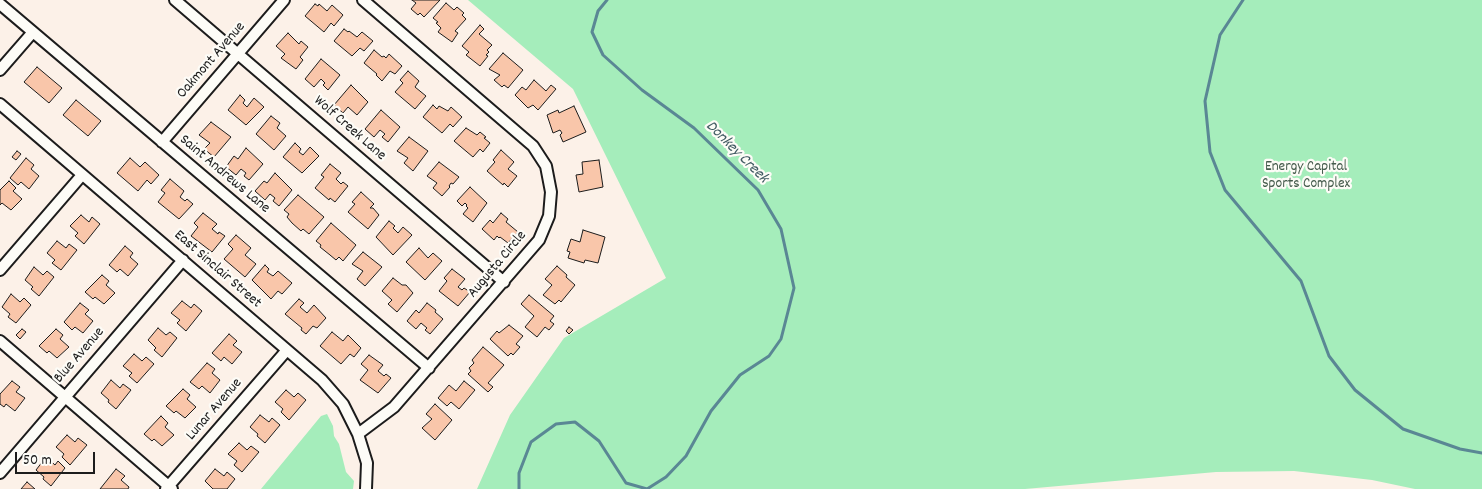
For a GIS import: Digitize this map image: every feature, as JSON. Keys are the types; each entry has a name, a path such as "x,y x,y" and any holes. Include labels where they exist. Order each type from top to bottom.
{"street":[{"name":"Wolf Creek Lane","path":"175,0 504,282"},
{"name":"Oakmont Avenue","path":"162,142 284,0"},
{"name":"Augusta Circle","path":"358,434 394,407 539,240 549,216 552,192 546,166 533,146 363,0"},
{"name":"Saint Andrews Lane","path":"0,4 429,368"},
{"path":"0,70 33,32"},
{"name":"East Sinclair Street","path":"0,104 322,380 343,404 358,434 367,463 366,489"},
{"path":"0,270 82,174"},
{"name":"Blue Avenue","path":"0,473 183,260"},
{"path":"0,341 169,488"},
{"name":"Lunar Avenue","path":"169,488 287,350"}],"green space":[{"name":"Energy Capital Sports Complex","path":"468,0 1482,0 1482,489 1415,489 1372,480 1294,471 1216,472 1025,489 477,489 510,415 564,338 666,278 573,89"},
{"path":"327,414 333,426 334,436 339,444 346,472 354,481 353,489 261,489 321,416"}],"building":[{"path":"412,0 440,0 424,17 411,9 416,3"},
{"path":"446,3 454,10 457,7 464,13 462,15 466,19 455,31 458,33 452,42 438,32 441,28 433,18"},
{"path":"315,4 318,6 319,4 327,11 332,5 343,15 334,26 331,23 324,32 305,16"},
{"path":"480,25 484,29 479,34 492,45 487,50 489,52 486,55 488,56 480,66 466,55 469,52 462,46"},
{"path":"344,29 357,37 362,32 373,41 364,51 360,48 352,56 334,41"},
{"path":"288,33 299,44 301,41 308,47 300,57 303,60 296,69 281,58 285,54 276,46"},
{"path":"374,50 382,57 386,58 389,54 402,66 395,74 390,71 382,81 364,63"},
{"path":"503,53 523,70 508,88 504,85 502,87 494,80 500,75 489,69"},
{"path":"321,59 340,75 328,90 323,85 325,83 321,79 314,87 305,79"},
{"path":"37,67 62,88 49,103 24,82"},
{"path":"408,71 419,81 415,87 426,96 415,109 395,92 403,83 400,80"},
{"path":"534,80 546,91 551,85 556,89 538,110 533,105 528,108 515,95 522,87 526,90"},
{"path":"351,85 368,102 357,115 348,107 343,113 334,105"},
{"path":"240,95 245,100 243,103 247,107 254,98 264,107 246,125 228,110"},
{"path":"76,100 101,121 88,136 63,115"},
{"path":"433,105 437,109 439,106 448,111 451,107 462,117 453,127 450,124 442,133 423,117"},
{"path":"574,106 586,132 563,142 560,130 553,133 547,115 558,110 559,113"},
{"path":"381,110 400,127 388,142 382,137 385,134 380,130 374,137 365,129"},
{"path":"271,116 280,123 277,128 286,136 274,150 256,134"},
{"path":"211,122 231,137 214,157 204,149 210,143 199,135"},
{"path":"466,128 477,135 480,132 490,143 483,152 480,149 473,157 454,141"},
{"path":"409,137 428,151 413,171 404,163 408,158 397,151"},
{"path":"295,143 301,149 299,152 303,155 310,147 319,156 302,173 283,157"},
{"path":"246,148 263,164 249,180 244,176 246,173 241,169 236,175 226,167 234,156 238,159"},
{"path":"501,150 514,162 508,169 517,176 508,187 487,171 495,162 493,160"},
{"path":"17,151 21,154 16,160 12,157"},
{"path":"26,158 34,165 31,169 39,176 29,189 21,182 18,185 10,178"},
{"path":"130,158 140,167 145,162 159,175 151,184 147,180 138,191 117,173"},
{"path":"599,160 603,187 579,192 576,175 583,174 582,162"},
{"path":"439,162 459,177 453,184 451,183 442,196 433,188 437,183 427,176"},
{"path":"330,164 341,173 336,179 341,184 343,182 348,186 335,202 330,198 329,200 315,188 324,177 321,175"},
{"path":"275,173 292,190 279,206 273,201 275,198 270,194 265,200 255,191 264,181 267,183"},
{"path":"170,179 184,191 180,197 185,201 187,199 193,204 179,219 158,202 165,193 161,190"},
{"path":"9,181 16,188 13,191 22,199 11,210 2,203 0,205 0,190"},
{"path":"470,187 487,203 473,222 463,214 468,208 467,205 465,203 462,206 457,201"},
{"path":"361,192 374,204 370,208 373,208 379,215 368,229 348,212 355,204 352,202"},
{"path":"298,195 324,217 309,234 303,229 301,231 292,223 287,217 289,214 284,210"},
{"path":"203,213 217,224 212,229 218,234 219,232 225,236 212,252 191,236 198,227 194,223"},
{"path":"501,213 508,219 506,222 518,232 508,243 497,236 494,240 482,229 490,220 493,223"},
{"path":"81,215 89,222 92,217 100,224 84,244 75,236 78,233 70,226"},
{"path":"389,221 395,226 393,228 398,233 403,227 412,235 393,255 376,237"},
{"path":"331,223 356,245 343,261 339,257 336,260 320,247 321,245 316,241"},
{"path":"583,230 605,237 598,263 585,260 584,263 568,258 570,252 567,251 571,239 580,242"},
{"path":"236,235 251,248 245,255 256,264 245,277 224,259 233,249 228,244"},
{"path":"57,241 66,248 69,244 77,250 61,270 52,263 55,260 47,253"},
{"path":"125,246 133,253 130,257 138,264 128,276 120,269 117,272 109,265"},
{"path":"419,248 428,258 433,253 442,261 425,280 406,262"},
{"path":"363,252 382,267 365,286 357,279 363,271 352,264"},
{"path":"265,265 269,269 267,272 273,276 278,271 292,283 282,294 278,291 271,299 252,280"},
{"path":"557,266 575,285 561,302 559,300 555,304 543,295 552,285 545,279"},
{"path":"34,267 43,275 47,271 54,277 39,296 25,280"},
{"path":"452,269 465,279 458,287 470,292 458,306 439,291 447,281 444,278"},
{"path":"102,275 109,281 106,285 115,293 104,304 95,297 93,299 85,292"},
{"path":"393,278 402,285 406,285 413,293 397,312 388,304 392,300 382,291"},
{"path":"11,294 20,302 24,298 31,305 16,323 8,317 10,314 2,307"},
{"path":"529,295 554,316 550,321 554,324 549,330 545,327 537,337 525,327 534,316 521,304"},
{"path":"299,299 304,303 300,307 307,313 314,305 326,318 317,328 313,326 306,334 301,330 302,328 285,314"},
{"path":"182,301 191,308 194,304 202,311 186,331 177,323 180,320 171,313"},
{"path":"80,303 89,310 85,314 93,321 83,333 75,327 72,330 64,322"},
{"path":"427,303 443,319 430,334 421,323 416,329 407,321 416,310 419,313"},
{"path":"509,325 523,336 516,344 520,347 513,355 511,353 508,356 490,339 497,331 499,333"},
{"path":"569,327 573,330 569,334 566,331"},
{"path":"158,328 166,335 170,332 177,338 162,357 154,350 156,348 148,340"},
{"path":"22,329 26,332 20,339 16,335"},
{"path":"56,329 63,335 60,339 69,347 57,358 39,346"},
{"path":"332,332 343,341 348,335 361,348 354,357 350,354 341,364 320,346"},
{"path":"229,334 237,341 233,345 242,352 232,364 224,357 221,361 212,353"},
{"path":"483,347 504,365 488,383 493,387 488,392 468,374 471,371 469,368 474,363 472,360"},
{"path":"134,354 142,361 146,357 154,364 137,383 129,376 132,373 123,366"},
{"path":"369,355 383,365 378,371 384,376 386,374 391,378 378,393 360,380 368,370 361,364"},
{"path":"207,363 215,369 212,373 220,380 210,393 202,386 199,389 190,382"},
{"path":"111,380 120,388 123,384 131,390 116,409 101,393"},
{"path":"12,381 20,387 16,392 25,398 15,411 6,404 4,407 0,404 0,394"},
{"path":"464,381 475,390 459,409 451,402 447,406 438,398 449,385 456,391"},
{"path":"183,389 190,395 187,399 196,407 185,418 176,411 174,413 166,406"},
{"path":"286,390 294,397 298,393 306,400 289,420 281,412 283,409 275,402"},
{"path":"435,404 452,420 435,440 422,428 432,419 426,414"},
{"path":"260,415 269,422 272,418 280,425 265,443 250,427"},
{"path":"161,416 168,423 165,427 174,435 162,446 144,434"},
{"path":"67,435 75,442 78,438 87,445 70,465 62,457 64,454 56,447"},
{"path":"239,443 247,450 251,446 259,452 242,472 234,465 237,461 228,454"},
{"path":"46,457 55,465 58,461 65,468 51,486 36,470"},
{"path":"116,469 125,476 121,480 129,487 128,489 100,489"},
{"path":"215,469 224,476 227,472 235,479 227,489 213,489 205,481"},
{"path":"27,482 35,489 21,489"}],"waterway":[{"name":"Donkey Creek","path":"607,0 598,11 592,32 603,55 642,90 694,128 758,190 781,229 794,288 781,339 769,356 740,375 711,411 686,456 666,477 647,489"},
{"path":"1243,0 1220,35 1205,101 1210,152 1225,190 1301,281 1329,356 1355,390 1403,429 1460,449 1482,453"},
{"name":"Donkey Creek","path":"519,489 519,473 531,442 556,424 575,422 599,441 626,483 647,489"}]}
